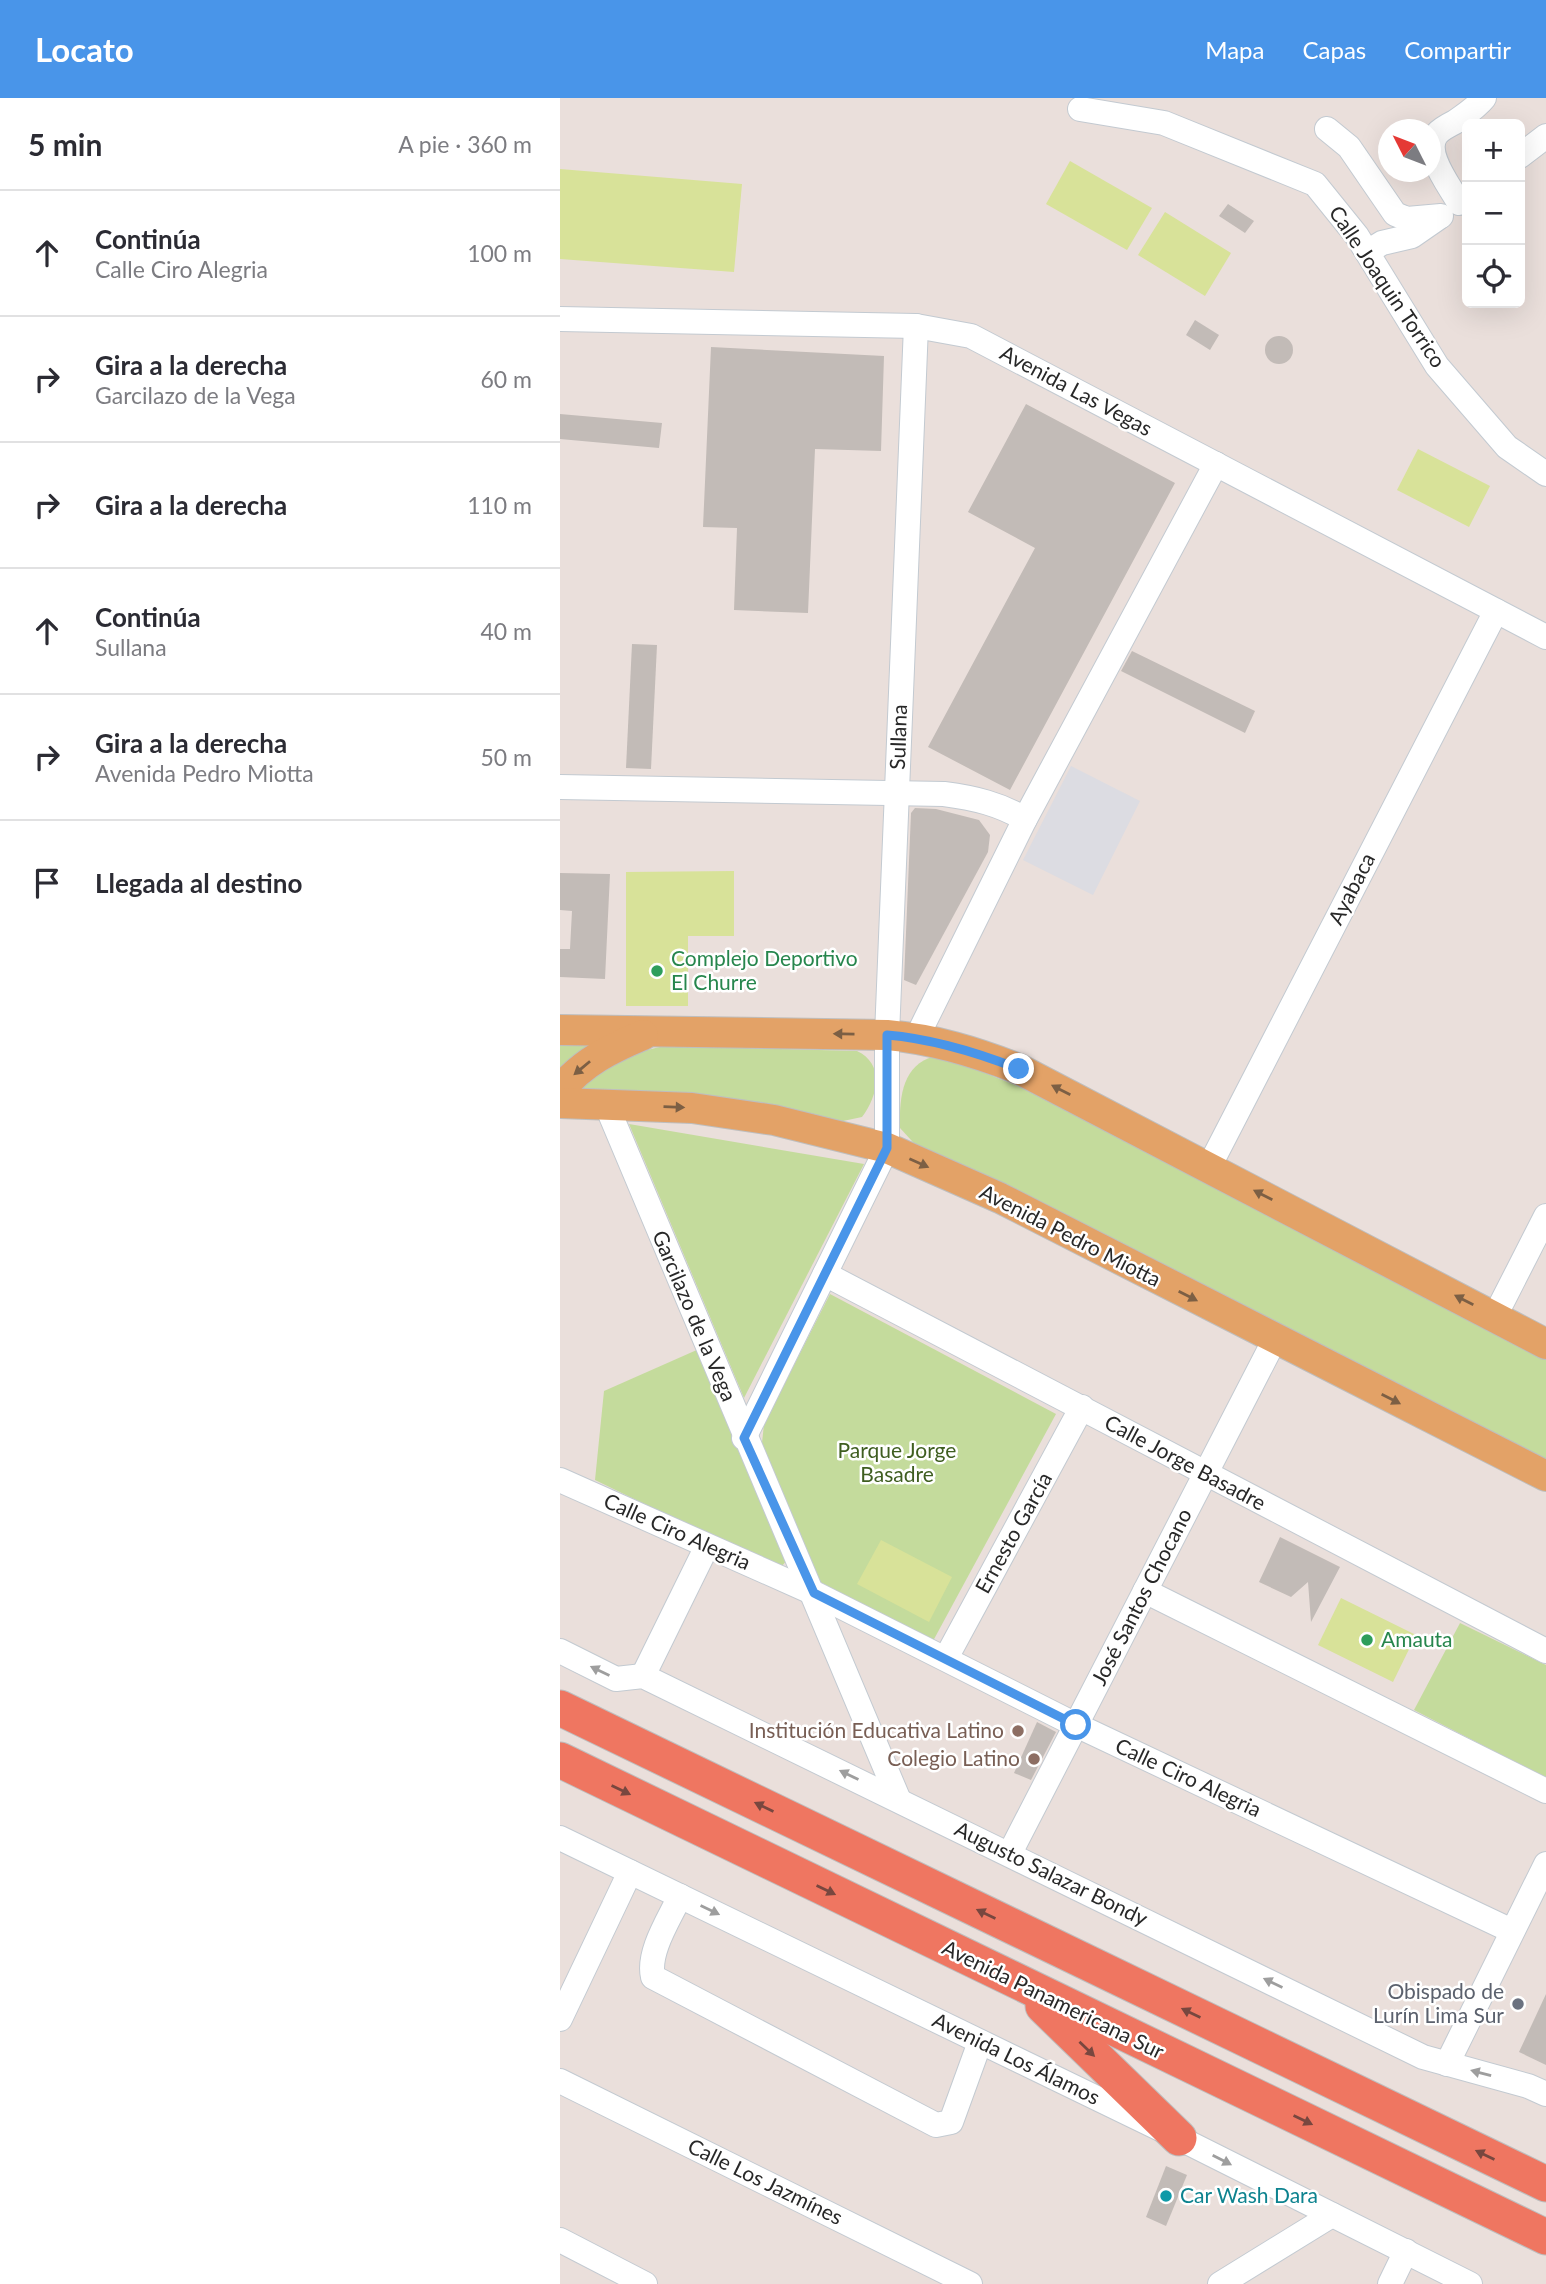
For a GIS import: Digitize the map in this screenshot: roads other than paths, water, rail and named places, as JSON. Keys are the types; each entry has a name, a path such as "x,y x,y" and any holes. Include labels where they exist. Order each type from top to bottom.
{"highway":[{"path":"560,1708 1546,2184"},
{"name":"Avenida Panamericana Sur","path":"560,1760 1546,2237"},
{"path":"1020,1984 1179,2138"}],"main road":[{"path":"560,1030 887,1035 917,1037 973,1051 1019,1069 1546,1344"},
{"path":"560,1090 585,1065 605,1052 653,1031"},
{"name":"Avenida Pedro Miotta","path":"560,1103 692,1108 774,1120 887,1148 1000,1198 1274,1341 1546,1476"}],"street":[{"path":"1456,205 1437,163 1433,142 1437,133 1476,108 1485,98"},
{"name":"Calle Joaquin Torrico","path":"1080,108 1164,123 1308,180 1321,190 1367,252 1437,366 1507,447 1546,474"},
{"path":"1327,129 1349,147 1395,214 1407,219 1456,205"},
{"path":"1525,152 1546,136"},
{"path":"1367,252 1382,243 1412,236 1456,205"},
{"name":"Avenida Las Vegas","path":"560,319 916,326 971,336 1546,637"},
{"name":"Sullana","path":"887,1148 887,1035 916,326"},
{"path":"917,1037 1025,820 1216,464"},
{"name":"Ayabaca","path":"1209,1167 1496,611"},
{"path":"560,787 897,793 978,798 1003,806 1025,820"},
{"name":"Garcilazo de la Vega","path":"606,1104 744,1438 814,1593 898,1798"},
{"path":"744,1438 887,1148"},
{"path":"1495,1316 1546,1216"},
{"name":"Calle Jorge Basadre","path":"825,1274 1546,1651"},
{"name":"José Santos Chocano","path":"1010,1853 1274,1341"},
{"name":"Ernesto García","path":"946,1658 1082,1407"},
{"name":"Calle Ciro Alegria","path":"560,1480 814,1593 1076,1725 1512,1931"},
{"path":"643,1676 707,1546"},
{"path":"1145,1591 1546,1791"},
{"name":"Augusto Salazar Bondy","path":"560,1651 616,1679 643,1676 898,1798 1423,2057 1528,2086 1546,2094"},
{"name":"Avenida Los Álamos","path":"560,1838 1179,2138 1470,2284"},
{"path":"1447,2064 1546,1864"},
{"path":"560,2019 631,1872"},
{"path":"680,1896 662,1934 651,1969 653,1977 936,2125 951,2122 980,2042"},
{"name":"Calle Los Jazmínes","path":"560,2081 970,2284"},
{"path":"1220,2284 1332,2216"},
{"path":"560,2240 645,2284"},
{"path":"1390,2284 1406,2251"}],"place":[{"name":"Complejo Deportivo El Churre","path":"657,971"},
{"name":"Amauta","path":"1367,1640"},
{"name":"Institución Educativa Latino","path":"1018,1731"},
{"name":"Colegio Latino","path":"1034,1759"},
{"name":"Obispado de Lurín Lima Sur","path":"1518,2004"},
{"name":"Car Wash Dara","path":"1166,2196"}],"park label":[{"name":"Parque Jorge Basadre","path":"897,1463"}]}
